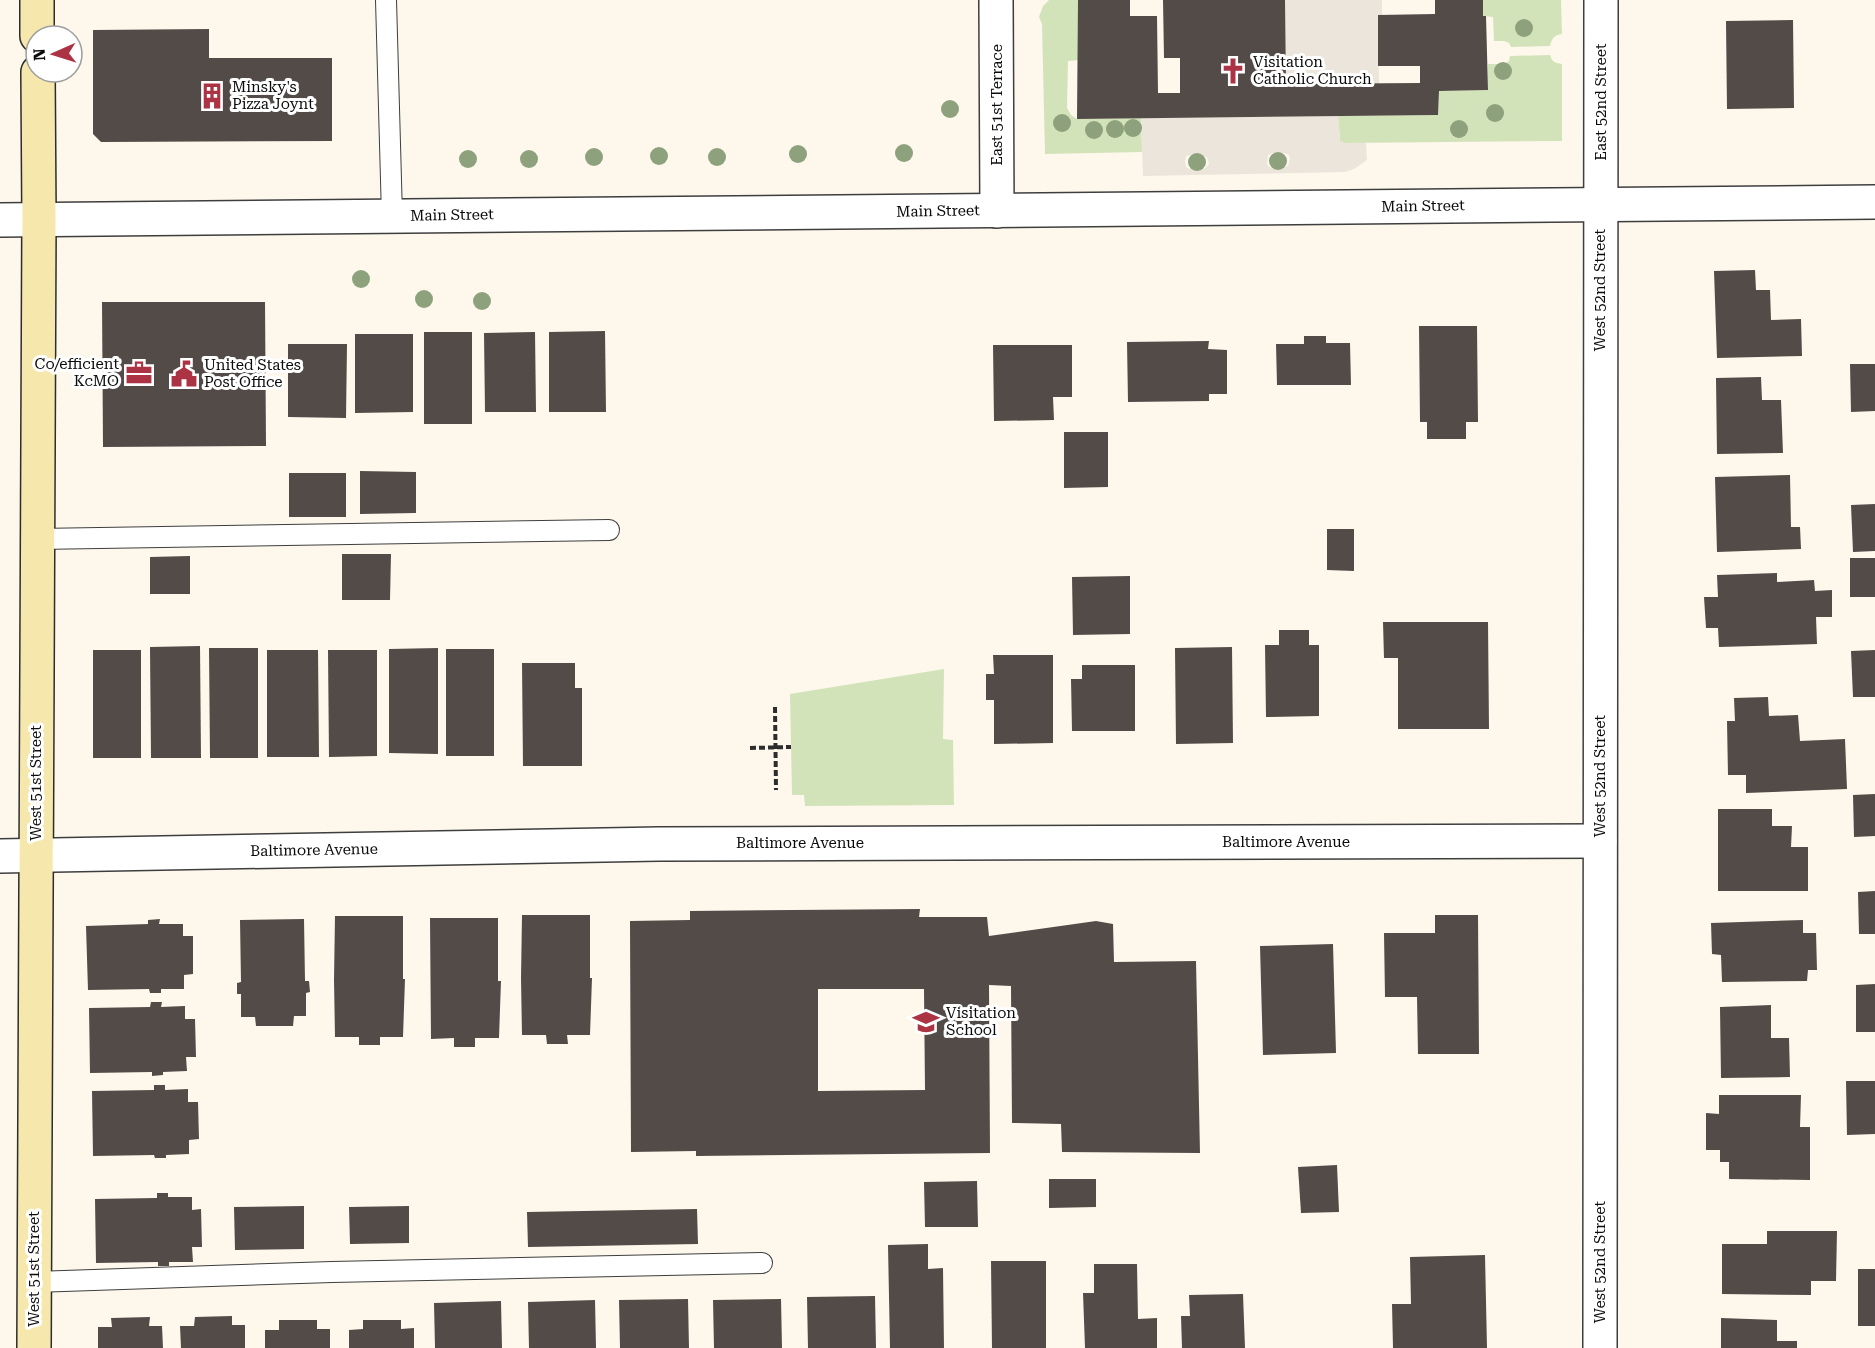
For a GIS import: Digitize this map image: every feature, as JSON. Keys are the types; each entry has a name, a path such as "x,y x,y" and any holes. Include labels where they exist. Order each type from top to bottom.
{"street":[{"path":"37,0 37,24"},
{"name":"East 51st Terrace","path":"996,0 997,211"},
{"name":"East 52nd Street","path":"1601,0 1601,204"},
{"name":"West 51st Street","path":"34,1348 38,84"},
{"name":"Main Street","path":"0,220 1875,202"},
{"name":"West 52nd Street","path":"1600,1348 1601,204"},
{"name":"Baltimore Avenue","path":"0,856 671,844 1600,841"}],"lane":[{"path":"386,0 392,216"},
{"path":"38,539 609,530"},
{"path":"34,1282 332,1272 762,1263"}],"path":[{"path":"775,707 776,790"},
{"path":"750,748 791,747"}],"green space":[{"path":"1049,0 1078,0 1078,60 1068,61 1067,108 1071,115 1077,119 1141,118 1142,152 1045,154 1042,24 1039,17 1043,6"},
{"path":"1483,0 1561,0 1562,34 1554,37 1550,46 1511,47 1504,41 1494,41 1493,17 1483,16"},
{"path":"1550,55 1554,62 1562,64 1562,141 1344,143 1340,141 1338,116 1438,115 1439,91 1488,90 1488,64 1505,64 1509,61 1510,56"},
{"path":"944,669 943,739 953,740 954,805 805,806 804,795 792,795 790,694"}],"shaded area":[{"path":"1285,0 1382,0 1382,15 1378,15 1379,84 1286,84"},
{"path":"1338,116 1340,141 1366,143 1367,160 1345,172 1143,176 1141,118","holes":["1272,153 1289,155 1288,166 1271,168 1267,165 1268,155","1186,156 1207,157 1209,164 1204,169 1190,169 1186,167 1185,161"]}],"building":[{"path":"1078,0 1130,0 1130,16 1157,16 1158,93 1180,93 1180,58 1164,58 1163,0 1285,0 1286,84 1420,83 1420,66 1378,66 1378,15 1435,14 1435,0 1483,0 1483,16 1486,16 1488,90 1439,91 1438,115 1077,119"},
{"path":"1793,20 1794,108 1727,109 1726,21"},
{"name":"Minsky's Pizza Joynt","path":"209,29 209,58 332,58 332,141 101,142 93,134 93,30"},
{"path":"1755,270 1756,290 1770,290 1771,320 1801,319 1802,356 1717,358 1714,271"},
{"name":"United States Post Office","path":"102,302 265,302 266,446 103,447"},
{"path":"1419,326 1477,326 1478,422 1466,422 1466,439 1427,439 1427,422 1420,422"},
{"path":"605,331 606,412 549,412 549,332"},
{"path":"424,332 472,332 472,424 424,424"},
{"path":"535,332 536,412 485,412 484,333"},
{"path":"355,334 413,334 413,412 355,413"},
{"path":"1304,336 1326,336 1326,343 1350,343 1351,385 1277,385 1276,344 1304,344"},
{"path":"1209,341 1208,349 1227,350 1227,394 1209,394 1209,401 1128,402 1127,342"},
{"path":"288,344 347,344 346,418 288,417"},
{"path":"993,345 1072,345 1072,397 1053,397 1054,420 994,421"},
{"path":"1850,364 1875,364 1875,411 1851,412"},
{"path":"1761,377 1762,400 1781,400 1783,453 1717,454 1716,378"},
{"path":"1064,432 1108,432 1108,487 1064,488"},
{"path":"360,471 416,472 416,513 360,514"},
{"path":"289,473 346,473 346,517 289,517"},
{"path":"1790,475 1791,527 1800,527 1801,549 1717,552 1715,477"},
{"path":"1875,504 1875,551 1853,552 1851,505"},
{"path":"1327,529 1354,529 1354,571 1327,570"},
{"path":"342,554 391,554 390,600 342,600"},
{"path":"190,556 190,594 150,594 150,557"},
{"path":"1850,558 1875,558 1875,597 1850,597"},
{"path":"1777,573 1777,582 1814,580 1815,591 1832,590 1832,617 1816,617 1817,644 1719,647 1718,628 1706,628 1704,597 1718,597 1717,575"},
{"path":"1130,576 1130,634 1073,635 1072,577"},
{"path":"1383,622 1488,622 1489,729 1398,729 1398,658 1384,658"},
{"path":"1279,630 1309,630 1309,645 1319,645 1319,716 1266,717 1265,645 1279,645"},
{"path":"200,646 201,758 151,758 150,647"},
{"path":"1232,647 1233,743 1176,744 1175,648"},
{"path":"209,648 258,648 258,758 210,758"},
{"path":"438,648 438,754 389,753 389,649"},
{"path":"446,649 494,649 494,756 446,756"},
{"path":"93,650 141,650 141,758 93,758"},
{"path":"267,650 318,650 319,757 267,757"},
{"path":"328,650 377,650 377,756 329,757"},
{"path":"1875,650 1875,697 1853,697 1851,651"},
{"path":"993,655 1053,655 1053,743 994,744 994,700 986,700 986,674 994,674"},
{"path":"522,663 575,663 575,688 582,688 582,766 523,766"},
{"path":"1082,665 1135,665 1135,731 1072,731 1071,679 1082,679"},
{"path":"1768,697 1769,716 1798,715 1800,741 1845,739 1847,789 1746,793 1746,775 1728,775 1727,721 1735,721 1734,698"},
{"path":"1875,794 1875,836 1854,837 1853,795"},
{"path":"1718,809 1772,809 1772,826 1792,826 1791,847 1808,847 1808,891 1718,891"},
{"path":"1875,891 1875,934 1859,934 1858,892"},
{"name":"Visitation School","path":"920,909 919,917 987,917 989,936 1096,921 1113,924 1114,962 1196,961 1200,1153 1062,1152 1061,1124 1012,1123 1011,986 989,985 990,1153 696,1156 696,1151 631,1152 630,921 690,920 690,911","holes":["818,989 924,989 925,1090 818,1091"]},
{"path":"522,915 590,915 590,978 592,978 590,1035 567,1035 568,1044 547,1044 546,1035 522,1035"},
{"path":"1435,915 1478,915 1479,1054 1418,1054 1417,997 1385,997 1384,933 1435,933"},
{"path":"335,916 403,916 403,979 405,979 403,1037 380,1037 380,1045 359,1045 359,1037 335,1037"},
{"path":"430,918 498,918 498,981 501,981 499,1038 475,1038 475,1047 454,1047 454,1038 431,1039"},
{"path":"160,919 159,924 183,924 183,936 193,936 193,974 184,975 184,989 161,989 161,993 150,993 149,989 88,990 86,926 148,924 148,920"},
{"path":"304,919 305,981 309,981 310,992 306,993 306,1016 294,1016 293,1026 256,1026 255,1017 241,1017 241,994 237,994 237,983 241,982 240,920"},
{"path":"1803,920 1803,933 1816,933 1817,970 1808,970 1807,981 1722,982 1721,955 1712,954 1711,923"},
{"path":"1333,944 1336,1053 1263,1055 1260,946"},
{"path":"1875,984 1875,1032 1856,1032 1856,985"},
{"path":"151,1002 162,1002 161,1007 185,1006 185,1019 195,1019 196,1057 186,1057 187,1071 163,1072 163,1075 152,1076 152,1072 90,1073 89,1008 150,1007"},
{"path":"1771,1005 1771,1038 1789,1038 1790,1077 1721,1078 1720,1007"},
{"path":"1846,1081 1875,1081 1875,1134 1847,1135"},
{"path":"154,1085 165,1085 165,1090 188,1089 188,1102 198,1102 199,1139 189,1140 189,1154 166,1155 166,1158 155,1158 154,1155 93,1156 92,1091 154,1090"},
{"path":"1719,1095 1801,1095 1800,1127 1810,1127 1810,1180 1729,1179 1729,1162 1720,1162 1720,1150 1706,1150 1706,1113 1719,1114"},
{"path":"1337,1165 1339,1212 1301,1213 1298,1167"},
{"path":"1049,1179 1096,1179 1096,1207 1049,1208"},
{"path":"977,1181 978,1227 925,1227 924,1182"},
{"path":"157,1193 168,1193 168,1197 192,1197 192,1210 201,1209 202,1247 192,1247 193,1262 169,1262 169,1266 158,1266 158,1262 96,1263 95,1199 157,1198"},
{"path":"304,1206 304,1249 235,1250 234,1207"},
{"path":"409,1206 409,1243 350,1244 349,1207"},
{"path":"697,1209 698,1244 528,1247 527,1212"},
{"path":"1767,1231 1837,1231 1836,1281 1811,1281 1811,1295 1722,1294 1722,1244 1767,1244"},
{"path":"928,1244 928,1269 943,1268 944,1348 890,1348 888,1245"},
{"path":"1485,1255 1487,1348 1393,1348 1392,1304 1411,1304 1410,1257"},
{"path":"991,1261 1046,1261 1046,1348 992,1348"},
{"path":"1094,1264 1137,1264 1138,1319 1157,1318 1157,1348 1085,1348 1083,1293 1094,1293"},
{"path":"1858,1269 1875,1269 1875,1326 1858,1326"},
{"path":"1243,1294 1245,1348 1182,1348 1181,1316 1190,1316 1189,1295"},
{"path":"875,1296 876,1348 808,1348 807,1297"},
{"path":"688,1299 689,1348 620,1348 619,1300"},
{"path":"781,1299 782,1348 714,1348 713,1300"},
{"path":"595,1300 596,1348 529,1348 528,1302"},
{"path":"501,1301 502,1348 435,1348 434,1303"},
{"path":"232,1316 232,1325 245,1325 245,1348 181,1348 180,1326 194,1326 195,1317"},
{"path":"150,1317 149,1326 162,1326 163,1348 98,1348 98,1327 112,1327 111,1318"},
{"path":"1721,1318 1777,1320 1777,1341 1797,1341 1797,1348 1721,1348"},
{"path":"279,1320 317,1320 317,1329 330,1329 330,1348 265,1348 265,1330 279,1330"},
{"path":"363,1320 401,1320 401,1329 414,1328 414,1348 349,1348 349,1330 363,1329"}],"place":[{"name":"Visitation Catholic Church","path":"1233,71"},
{"name":"Minsky's Pizza Joynt","path":"212,96"},
{"name":"Co/efficient KcMO","path":"139,373"},
{"name":"United States Post Office","path":"184,374"},
{"name":"Visitation School","path":"926,1022"}]}
